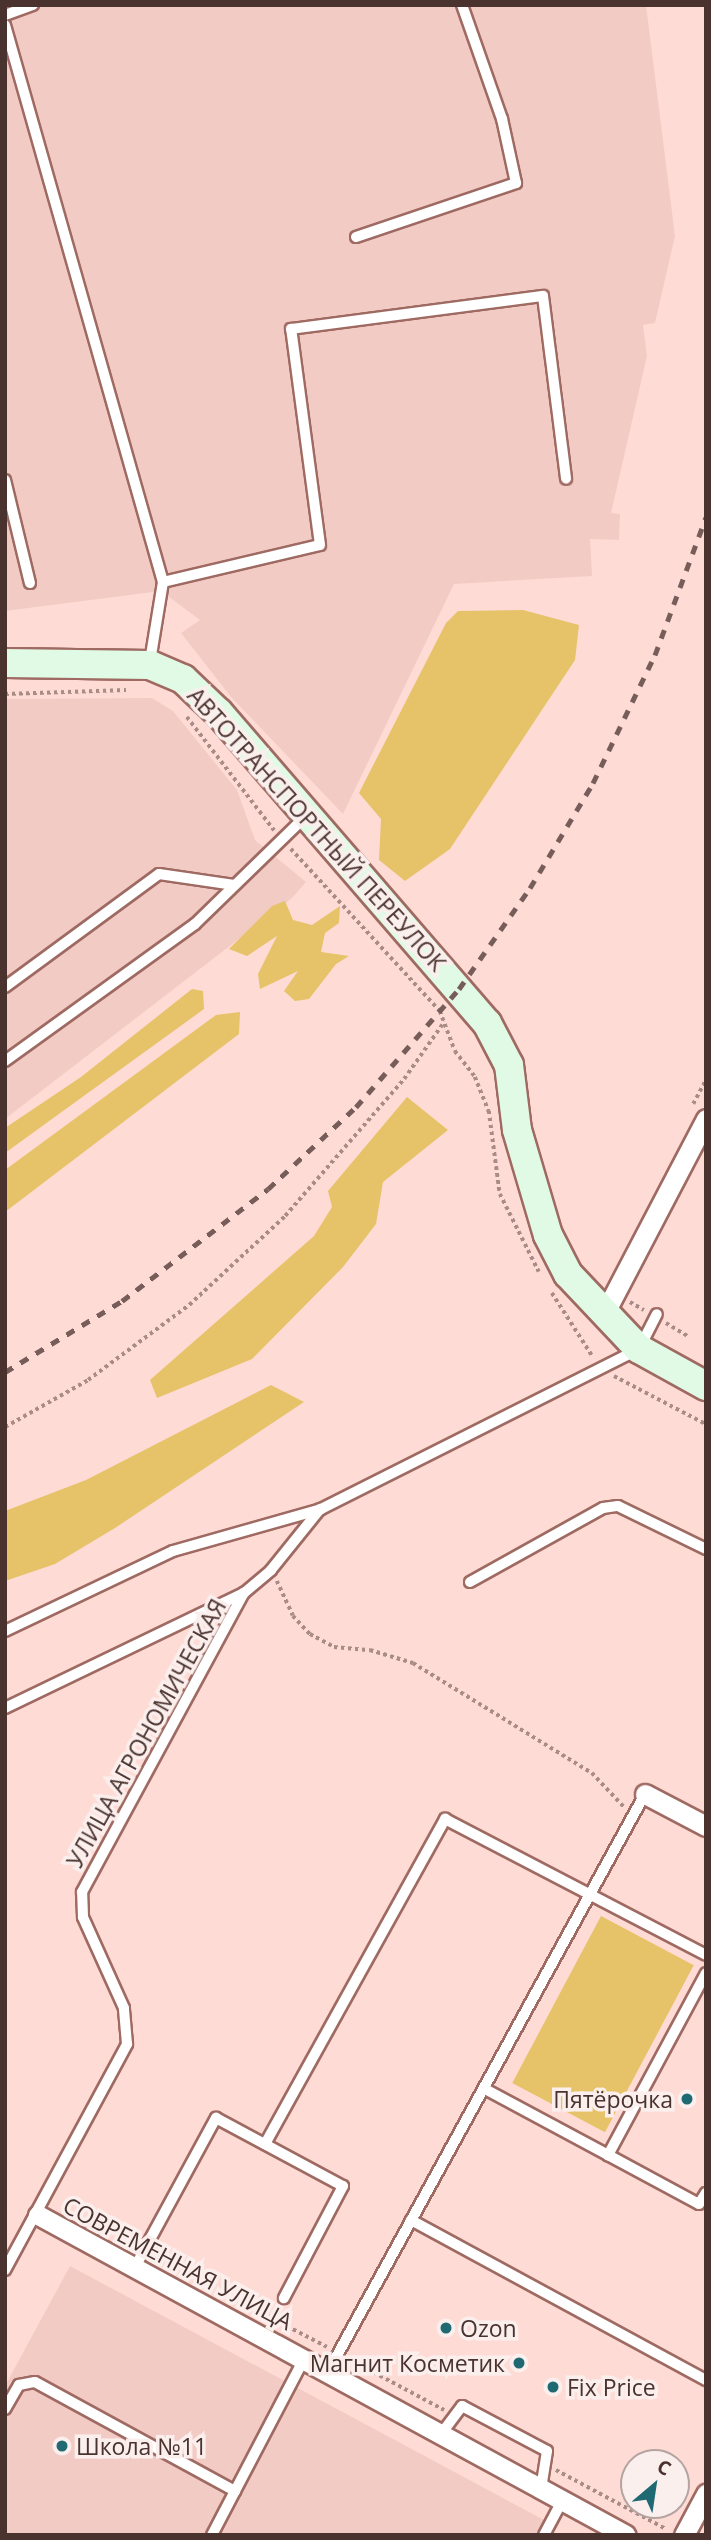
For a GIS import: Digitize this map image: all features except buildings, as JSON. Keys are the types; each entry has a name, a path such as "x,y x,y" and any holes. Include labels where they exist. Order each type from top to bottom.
{"main road":[{"name":"АВТОТРАНСПОРТНЫЙ ПЕРЕУЛОК","path":"5,663 183,679 219,713 487,1023 509,1065 517,1130 548,1235 568,1274 639,1349 706,1386"}],"street":[{"path":"604,1314 706,1119"},
{"path":"645,1794 706,1826"},
{"name":"СОВРЕМЕННАЯ УЛИЦА","path":"38,2215 626,2535"},
{"path":"684,2535 706,2494"}],"lane":[{"path":"5,15 33,5"},
{"path":"356,237 516,183 502,119 462,5"},
{"path":"5,24 163,582 144,677"},
{"path":"163,582 320,545 291,329 542,296 566,479"},
{"path":"5,480 30,583"},
{"path":"5,1061 195,924 306,816"},
{"path":"5,987 159,874 234,885"},
{"path":"5,1631 173,1551 321,1509 639,1349 657,1314"},
{"path":"470,1582 603,1508 618,1506 706,1549"},
{"path":"5,1708 244,1593 271,1570 321,1509"},
{"name":"УЛИЦА АГРОНОМИЧЕСКАЯ","path":"5,2269 38,2215 127,2044 124,2008 83,1917 82,1892 244,1593"},
{"path":"328,2372 645,1794"},
{"path":"265,2144 445,1819 706,1955"},
{"path":"608,2154 706,1973"},
{"path":"485,2089 703,2206 706,2193"},
{"path":"135,2267 216,2118 342,2186 284,2298"},
{"path":"411,2220 706,2381"},
{"path":"212,2535 304,2359"},
{"path":"5,2409 19,2385 35,2382 235,2491"},
{"path":"442,2434 462,2406 547,2451 541,2488"},
{"path":"544,2535 563,2500"}],"path":[{"path":"5,694 144,677"},
{"path":"183,712 282,839 398,962"},
{"path":"5,1427 108,1365 189,1305 266,1234 404,1079 444,1023"},
{"path":"271,1570 293,1616 310,1634 334,1647 370,1650 413,1663 592,1773 617,1804 635,1812"},
{"path":"229,2295 455,2416"},
{"path":"545,2464 677,2535"}],"shaded area":[{"path":"5,5 646,5 675,236 655,323 643,325 647,356 611,513 620,514 619,540 590,539 592,576 454,584 343,814 231,697 181,633 200,620 161,591 5,611"},
{"path":"523,610 579,625 575,660 450,849 405,881 379,860 381,819 359,793 446,623 458,611"},
{"path":"152,698 173,711 237,790 255,840 306,882 292,898 5,1119 5,699"},
{"path":"285,901 293,920 312,925 340,906 339,923 325,933 321,952 349,956 336,964 309,999 295,1001 284,991 298,971 260,989 258,974 277,936 247,956 229,949 272,906"},
{"path":"192,989 203,991 204,1009 5,1153 5,1128 81,1077"},
{"path":"240,1012 239,1034 5,1212 5,1170 216,1015"},
{"path":"407,1097 448,1130 383,1182 376,1224 343,1267 252,1359 157,1398 150,1380 314,1236 332,1207 328,1191"},
{"path":"271,1385 304,1402 115,1528 55,1564 5,1581 5,1511 86,1480"},
{"path":"601,1916 694,1965 605,2132 512,2083"},
{"path":"70,2266 544,2520 536,2535 5,2535 5,2386"}],"railway":[{"path":"5,1372 122,1301 268,1189 356,1107 459,989 530,888 593,783 655,655 706,517"}],"place":[{"name":"Пятёрочка","path":"687,2099"},
{"name":"Ozon","path":"446,2328"},
{"name":"Магнит Косметик","path":"519,2363"},
{"name":"Fix Price","path":"553,2387"},
{"name":"Школа №11","path":"62,2446"}]}
